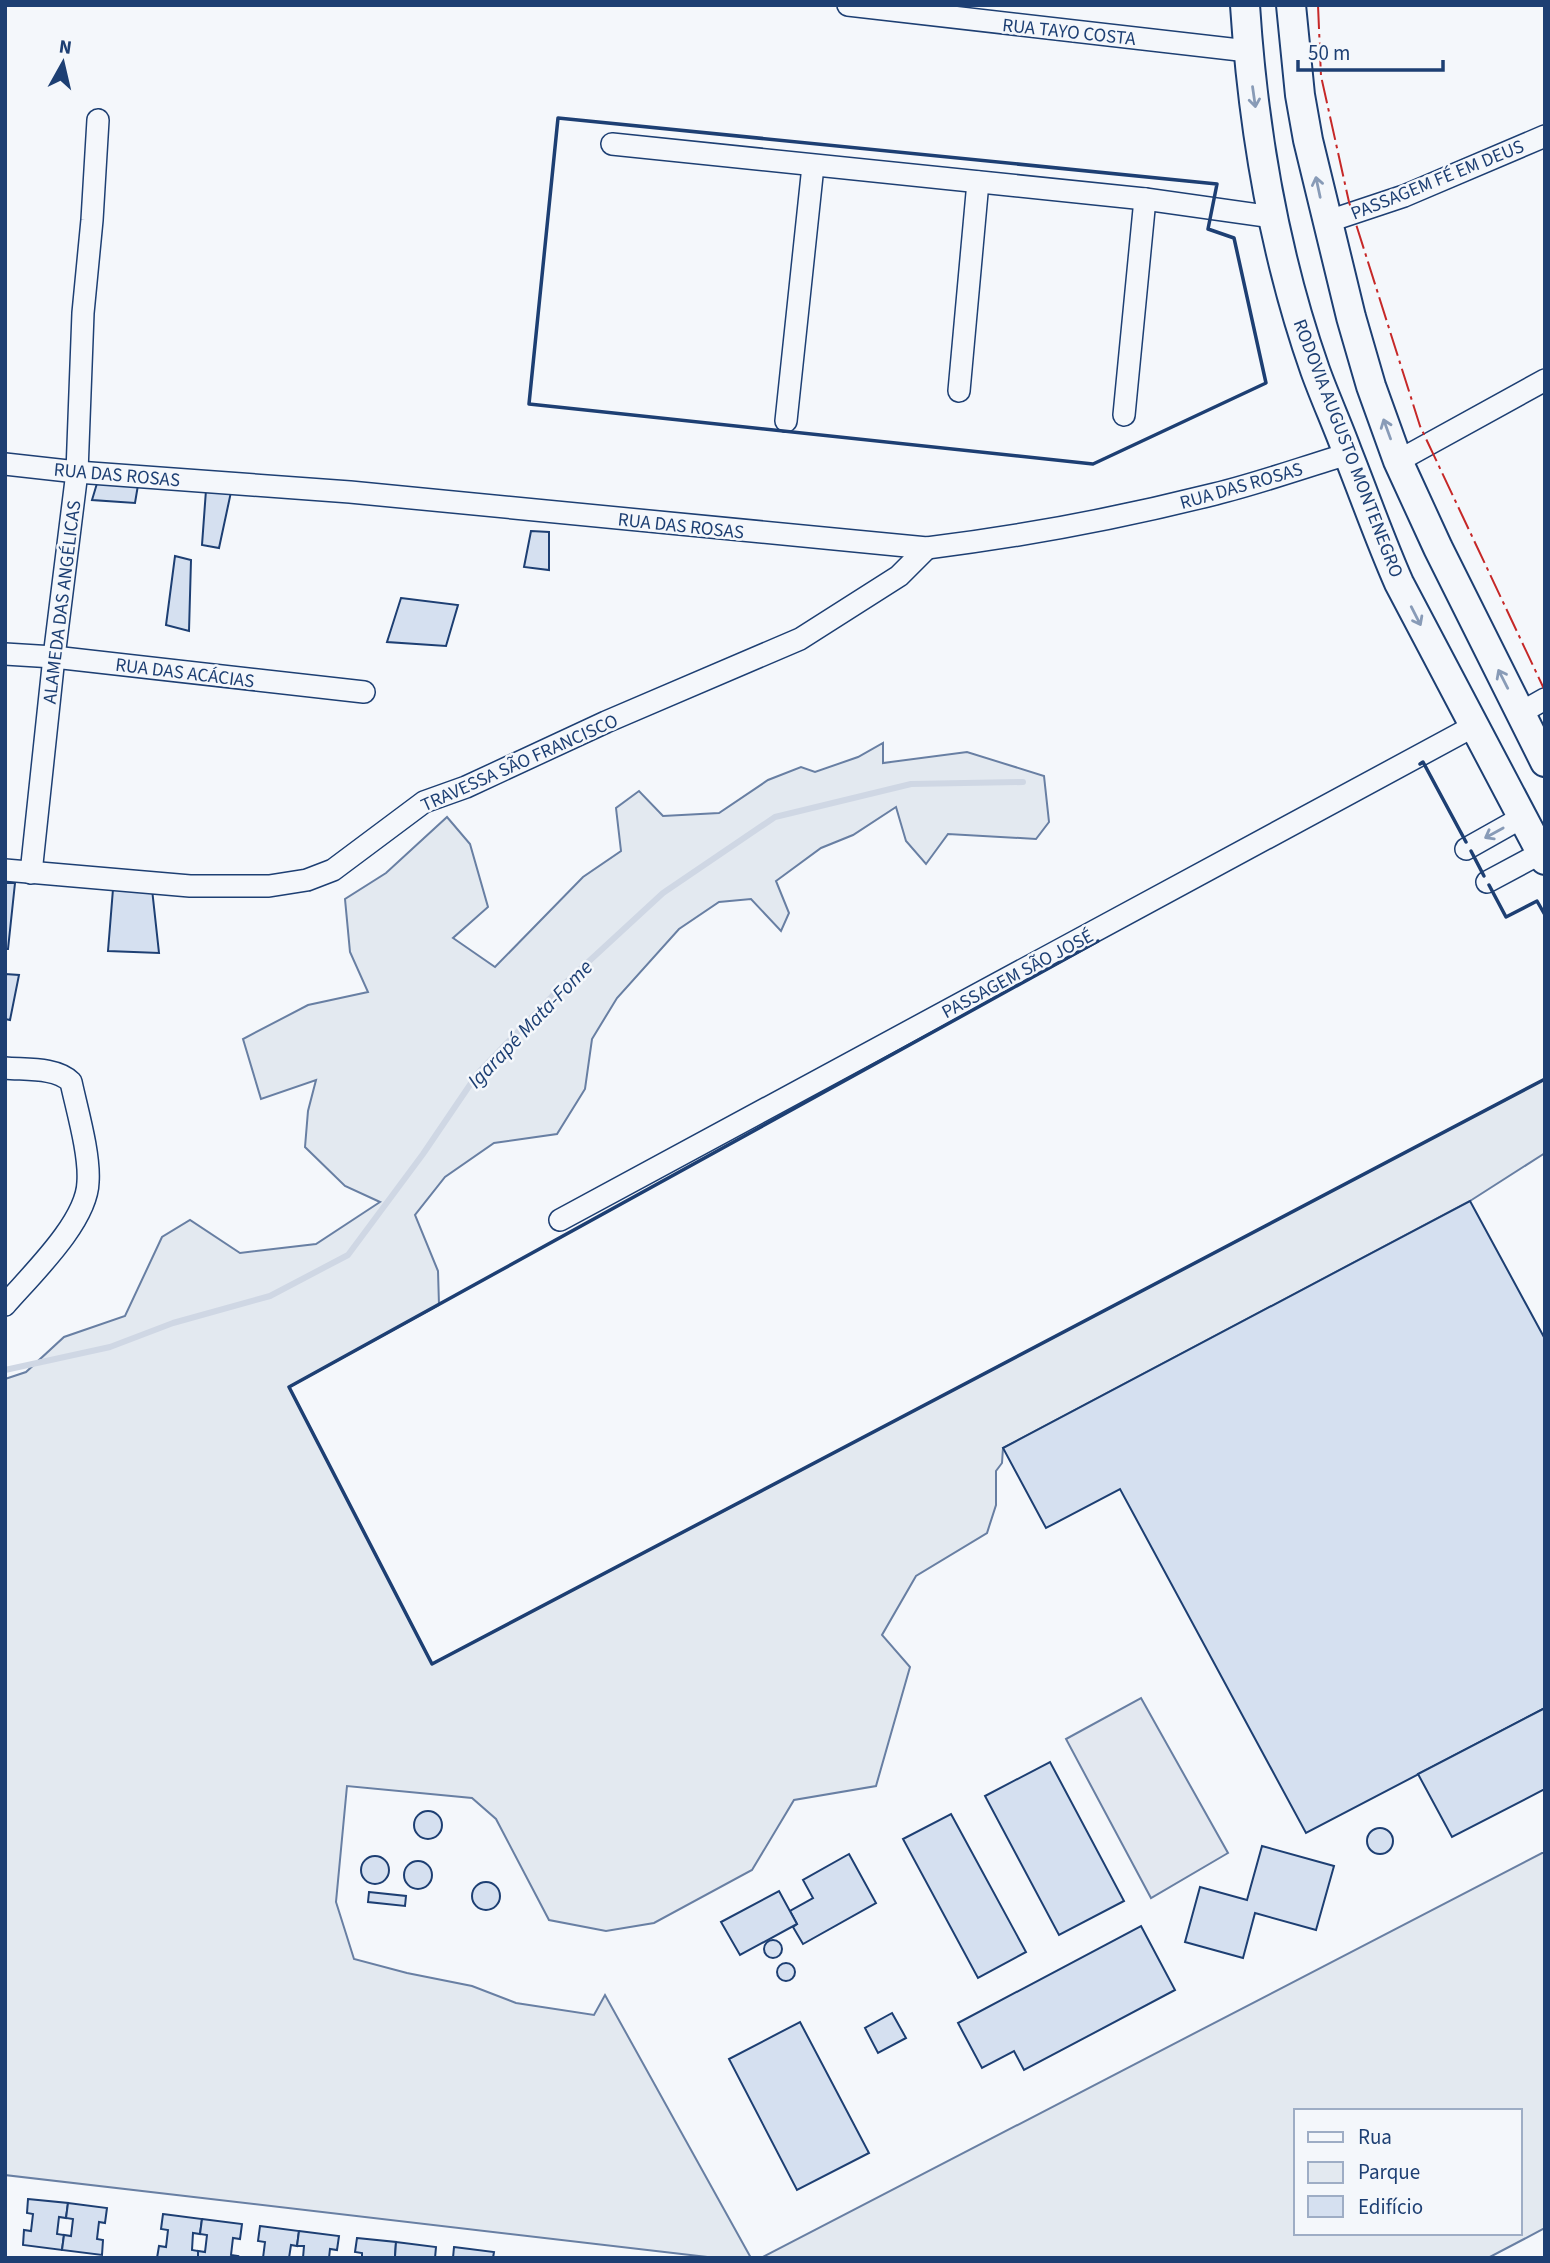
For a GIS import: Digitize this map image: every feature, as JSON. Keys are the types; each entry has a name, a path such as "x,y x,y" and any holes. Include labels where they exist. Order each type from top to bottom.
{"main road":[{"name":"RODOVIA AUGUSTO MONTENEGRO","path":"1245,5 1248,51 1273,218 1315,370 1378,538 1399,583 1543,856"},
{"path":"1291,5 1300,95 1321,198 1371,386 1398,461 1471,618 1545,762"}],"street":[{"name":"RUA TAYO COSTA","path":"848,5 1248,51"},
{"name":"ALAMEDA DAS ANGÉLICAS","path":"31,873 77,472 83,313 98,120"},
{"name":"PASSAGEM FÉ EM DEUS","path":"1329,221 1404,196 1545,136"},
{"path":"612,144 1145,199 1273,218"},
{"path":"786,421 813,166"},
{"path":"959,391 978,182"},
{"path":"1124,415 1145,199"},
{"path":"1398,461 1545,380"},
{"name":"RUA DAS ROSAS","path":"5,464 77,472 350,492 927,548 1042,532 1115,518 1218,494 1348,454"},
{"name":"TRAVESSA SÃO FRANCISCO","path":"5,870 190,886 269,886 307,880 333,870 424,802 466,787 800,639 899,576 927,548"},
{"name":"RUA DAS ACÁCIAS","path":"5,654 54,657 364,692"},
{"path":"1520,713 1545,699"},
{"name":"PASSAGEM SÃO JOSÉ","path":"560,1220 1474,726"},
{"path":"1466,849 1522,817"},
{"path":"1487,881 1543,856"},
{"path":"5,1068 50,1072 65,1076 71,1082 89,1183 86,1196 67,1233 5,1305"}],"green space":[{"path":"883,743 883,763 967,752 1044,776 1049,822 1036,839 948,834 926,864 906,841 896,807 853,835 821,848 776,881 789,913 781,931 751,899 719,902 679,929 617,998 592,1039 585,1089 557,1134 494,1143 445,1177 415,1215 438,1271 439,1305 289,1387 432,1664 1545,1079 1545,1153 1470,1201 1003,1448 1002,1463 996,1471 996,1505 987,1533 916,1576 882,1635 910,1667 876,1786 794,1800 752,1870 654,1923 606,1931 549,1920 496,1819 472,1798 347,1786 336,1902 354,1959 472,1986 516,2003 594,2015 605,1995 751,2258 716,2258 5,2175 5,1379 26,1372 64,1337 125,1316 162,1237 190,1220 240,1253 316,1244 380,1202 345,1186 305,1147 308,1111 316,1080 261,1099 243,1039 308,1005 368,992 350,952 345,899 386,873 447,817 470,844 488,907 453,938 495,967 583,877 621,851 616,808 639,791 663,816 719,813 768,780 801,767 815,772 858,757"},
{"path":"1545,1853 1545,2228 1488,2258 761,2258"}],"shaded area":[{"path":"1141,1698 1228,1853 1151,1898 1066,1739"}],"building":[{"path":"98,480 138,485 135,503 92,500"},
{"path":"206,490 231,492 219,548 202,545"},
{"path":"531,531 549,532 549,570 524,567"},
{"path":"175,556 191,560 189,631 166,625"},
{"path":"401,598 458,605 446,646 387,642"},
{"path":"5,883 15,883 8,949 5,949"},
{"path":"113,889 152,889 159,953 108,951"},
{"path":"5,974 19,975 10,1020 5,1019"},
{"path":"1470,1201 1545,1339 1545,1708 1306,1833 1120,1489 1046,1528 1003,1448"},
{"path":"1545,1708 1545,1789 1452,1837 1418,1774"},
{"path":"1050,1762 1124,1901 1059,1935 985,1796"},
{"path":"428,1811 438,1815 442,1825 438,1835 428,1839 418,1835 414,1825 418,1815"},
{"path":"951,1814 1026,1952 978,1978 903,1839"},
{"path":"1380,1828 1389,1832 1393,1841 1389,1850 1380,1854 1371,1850 1367,1841 1371,1832"},
{"path":"1262,1846 1334,1866 1316,1930 1255,1913 1243,1958 1185,1942 1200,1887 1247,1900"},
{"path":"849,1854 876,1903 803,1944 793,1927 797,1924 790,1911 813,1898 803,1880"},
{"path":"375,1856 385,1860 389,1870 385,1880 375,1884 365,1880 361,1870 365,1860"},
{"path":"418,1861 428,1865 432,1875 428,1885 418,1889 408,1885 404,1875 408,1865"},
{"path":"486,1882 496,1886 500,1896 496,1906 486,1910 476,1906 472,1896 476,1886"},
{"path":"779,1891 797,1924 740,1955 721,1922"},
{"path":"369,1892 406,1896 405,1906 368,1902"},
{"path":"1141,1926 1175,1990 1024,2070 1014,2051 982,2068 958,2023"},
{"path":"773,1940 779,1943 782,1949 779,1955 773,1958 767,1955 764,1949 767,1943"},
{"path":"786,1963 792,1966 795,1972 792,1978 786,1981 780,1978 777,1972 780,1966"},
{"path":"892,2013 906,2038 878,2053 865,2028"},
{"path":"800,2022 869,2153 797,2190 729,2059"},
{"path":"28,2199 68,2203 66,2218 59,2217 57,2234 64,2235 62,2250 23,2245 24,2230 31,2231 33,2214 27,2213"},
{"path":"68,2203 107,2208 105,2223 99,2222 97,2239 103,2240 102,2255 62,2250 64,2235 71,2236 73,2219 66,2218"},
{"path":"163,2214 202,2219 200,2234 193,2233 192,2250 198,2251 198,2258 157,2258 159,2246 166,2247 168,2230 161,2229"},
{"path":"202,2219 242,2224 240,2239 233,2238 231,2255 238,2256 237,2258 198,2258 198,2251 205,2252 207,2235 200,2234"},
{"path":"260,2226 299,2231 297,2246 291,2245 289,2258 263,2258 265,2242 258,2241"},
{"path":"299,2231 339,2236 337,2250 330,2249 329,2258 303,2258 304,2246 297,2246"},
{"path":"357,2238 396,2242 395,2257 362,2258 362,2253 355,2252"},
{"path":"396,2242 436,2247 435,2258 395,2257"},
{"path":"454,2247 494,2252 493,2258 453,2258"}],"waterway":[{"name":"Igarapé Mata-Fome","path":"5,1370 110,1347 173,1323 270,1296 348,1255 423,1154 478,1073 561,987 663,893 775,817 911,784 1023,782"}],"wall":[{"path":"558,118 1217,184 1208,229 1234,238 1266,383 1093,464 529,404 558,118"},
{"path":"1420,764 1423,762 1466,842"},
{"path":"1471,851 1484,876"},
{"path":"1489,885 1506,917 1537,901 1545,915"},
{"path":"1098,941 289,1387 432,1664 1545,1079"}],"power":[{"path":"1318,5 1321,76 1349,202 1420,426 1545,691"}]}
